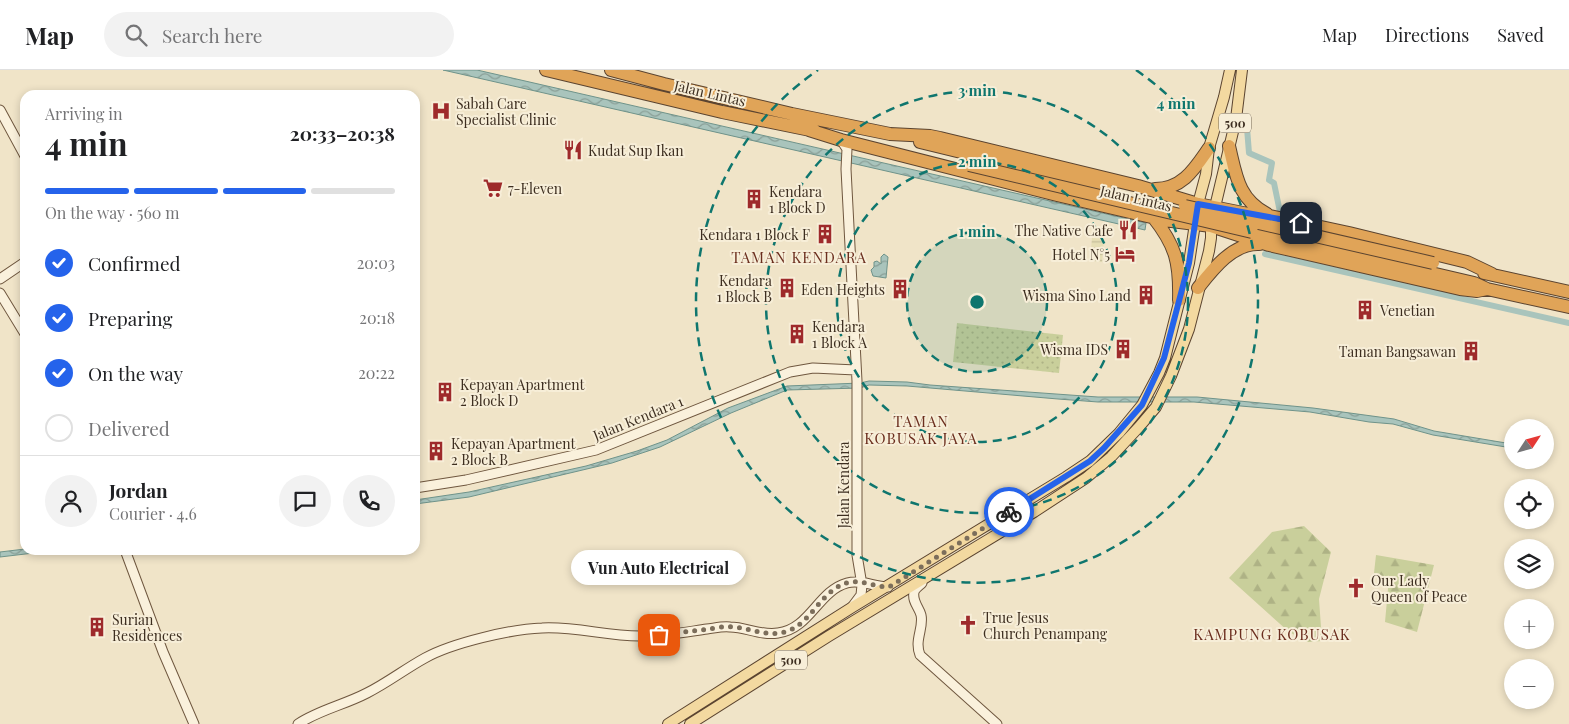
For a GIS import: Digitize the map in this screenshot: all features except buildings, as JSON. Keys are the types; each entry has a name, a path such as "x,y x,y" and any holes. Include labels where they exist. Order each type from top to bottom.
{"highway":[{"name":"Jalan Lintas","path":"546,70 722,112 1492,274 1569,292"},
{"name":"Jalan Lintas","path":"611,70 792,114 890,134 1198,204 1211,216"},
{"name":"Jalan Lintas","path":"809,130 960,171 1158,219 1195,223 1211,216 1248,214 1270,216 1468,262 1492,274"},
{"name":"Jalan Lintas","path":"890,134 924,135 940,138 1138,186 1181,201"},
{"path":"1229,146 1239,186 1256,208 1270,216"},
{"path":"1138,186 1158,189 1180,183 1193,173 1209,148"},
{"path":"1178,300 1179,272 1176,256 1158,219 1181,219 1188,210 1181,201"},
{"path":"1181,201 1269,245"},
{"path":"1248,214 1234,216 1228,223 1233,232 1444,276 1474,283 1487,289 1569,307"},
{"path":"1198,288 1218,265 1234,252 1247,245 1256,244 1269,245 1460,288 1477,291 1487,289"}],"main road":[{"name":"500","path":"668,724 851,608 889,587 1090,461 1142,405 1164,358 1189,263 1209,148 1230,70"},
{"name":"500","path":"690,724 1086,478 1126,442 1156,407 1184,345 1205,266 1211,238 1211,216 1236,119 1242,70"},
{"path":"1189,263 1198,263 1205,266"},
{"path":"725,688 728,691 732,691 754,677 764,677"}],"street":[{"path":"0,110 20,147"},
{"name":"Jalan Kendara","path":"841,140 847,149 846,162 857,385 856,540 858,569 862,582"},
{"path":"846,162 854,148 861,145"},
{"path":"0,279 20,265"},
{"path":"0,293 20,326"},
{"name":"Jalan Kendara 1","path":"420,488 466,480 596,450 790,372 813,368 856,370"},
{"path":"127,555 163,652 194,724"},
{"path":"925,579 914,590 915,604 921,616 918,642 920,655 996,724"},
{"path":"298,724 313,715 374,690 433,654 504,633 540,628 643,636 730,626 764,633 780,633 799,624 809,616 821,600 838,587 849,582 862,582 875,586 889,587"},
{"path":"851,608 861,594 862,582"},
{"path":"894,598 909,599 915,604"}],"shaded area":[{"path":"1092,238 1104,239 1102,262 1090,261"}],"green space":[{"path":"957,323 1063,335 1059,373 953,362"},
{"path":"1304,526 1331,552 1319,599 1322,641 1308,642 1289,632 1229,578 1272,532"},
{"path":"1376,555 1434,565 1417,632 1385,622 1389,578 1374,573"}],"water":[{"path":"443,70 477,70 1146,223 1145,230"},
{"path":"884,254 888,257 886,278 873,276 871,270 874,267 874,262 877,261 881,264 881,257"},
{"path":"869,381 907,382 1098,397 1197,397 1313,408 1394,419 1434,431 1504,443 1504,447 1433,435 1393,424 1310,412 1194,402 1098,402 907,386 869,385 860,388 787,390 731,413 660,447 612,463 469,497 420,503 420,499 469,492 586,466 637,451 667,440 728,408 787,386"},
{"path":"20,550 20,555 0,557 0,552"}],"waterway":[{"path":"1247,128 1249,153 1272,163 1269,180 1274,183 1280,212"},
{"path":"1265,254 1569,323"}],"way so far":[{"path":"659,635 730,626 774,634 789,630 804,620 821,600 838,587 849,582 862,582 875,586 889,587 1009,512"}],"place":[{"name":"Sabah Care Specialist Clinic","path":"441,111"},
{"name":"Kudat Sup Ikan","path":"573,150"},
{"name":"7-Eleven","path":"493,188"},
{"name":"Kendara 1 Block D","path":"754,199"},
{"name":"The Native Cafe","path":"1128,230"},
{"name":"Kendara 1 Block F","path":"825,234"},
{"name":"Hotel N°5","path":"1125,254"},
{"name":"Kendara 1 Block B","path":"787,288"},
{"name":"Eden Heights","path":"900,289"},
{"name":"Wisma Sino Land","path":"1146,295"},
{"name":"Venetian","path":"1365,310"},
{"name":"Kendara 1 Block A","path":"797,334"},
{"name":"Wisma IDS","path":"1123,349"},
{"name":"Taman Bangsawan","path":"1471,351"},
{"name":"Kepayan Apartment 2 Block D","path":"445,392"},
{"name":"Kepayan Apartment 2 Block B","path":"436,451"},
{"name":"Our Lady Queen of Peace","path":"1356,588"},
{"name":"True Jesus Church Penampang","path":"968,625"},
{"name":"Surian Residences","path":"97,627"},
{"name":"Vun Auto Electrical","path":"659,635"}],"district":[{"name":"TAMAN KENDARA","path":"799,257"},
{"name":"TAMAN KOBUSAK JAYA","path":"921,430"},
{"name":"KAMPUNG KOBUSAK","path":"1272,634"}],"route":[{"path":"1009,512 1090,461 1119,433 1142,405 1164,358 1189,263 1198,204 1301,223"}]}
